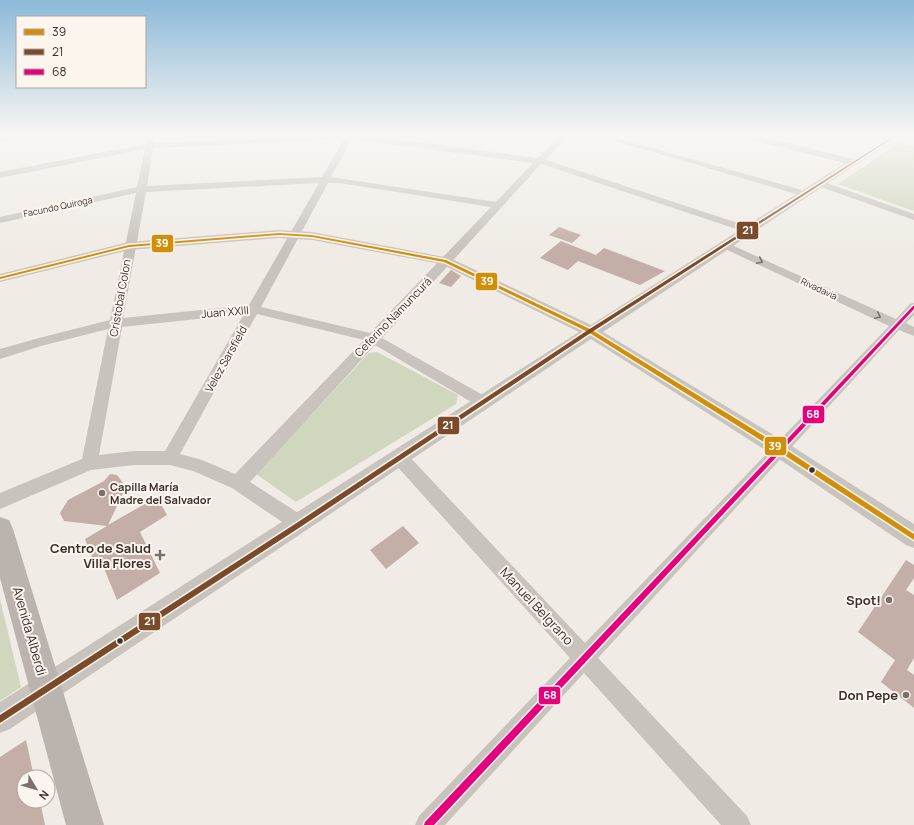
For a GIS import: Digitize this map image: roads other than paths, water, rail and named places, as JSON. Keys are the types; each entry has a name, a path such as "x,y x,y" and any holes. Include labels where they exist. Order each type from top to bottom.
{"main road":[{"name":"Avenida Alberdi","path":"0,529 84,825"}],"street":[{"path":"0,175 13,172"},
{"name":"Cristobal Colon","path":"89,463 143,172"},
{"name":"Velez Sarsfield","path":"170,458 330,172"},
{"name":"Ceferino Namuncurá","path":"238,483 529,172"},
{"path":"575,172 749,230"},
{"path":"731,172 806,194"},
{"path":"0,719 300,524 590,331 838,172"},
{"name":"Facundo Quiroga","path":"0,220 140,189 326,179 498,206"},
{"path":"821,184 914,217"},
{"path":"0,278 130,246 294,234 446,262 590,331 780,450 914,537"},
{"name":"Rivadavia","path":"725,245 906,328"},
{"path":"428,825 780,450 906,328 914,307"},
{"name":"Juan XXIII","path":"0,354 39,342 116,323 253,310 373,338 483,402"},
{"path":"0,500 89,463 134,458 170,458 196,465 238,483 300,524"},
{"name":"Manuel Belgrano","path":"400,458 738,825"}],"place":[{"name":"Capilla María Madre del Salvador","path":"102,493"},
{"name":"Centro de Salud Villa Flores","path":"160,555"},
{"name":"Spot!","path":"889,600"},
{"name":"Don Pepe","path":"906,695"}]}
